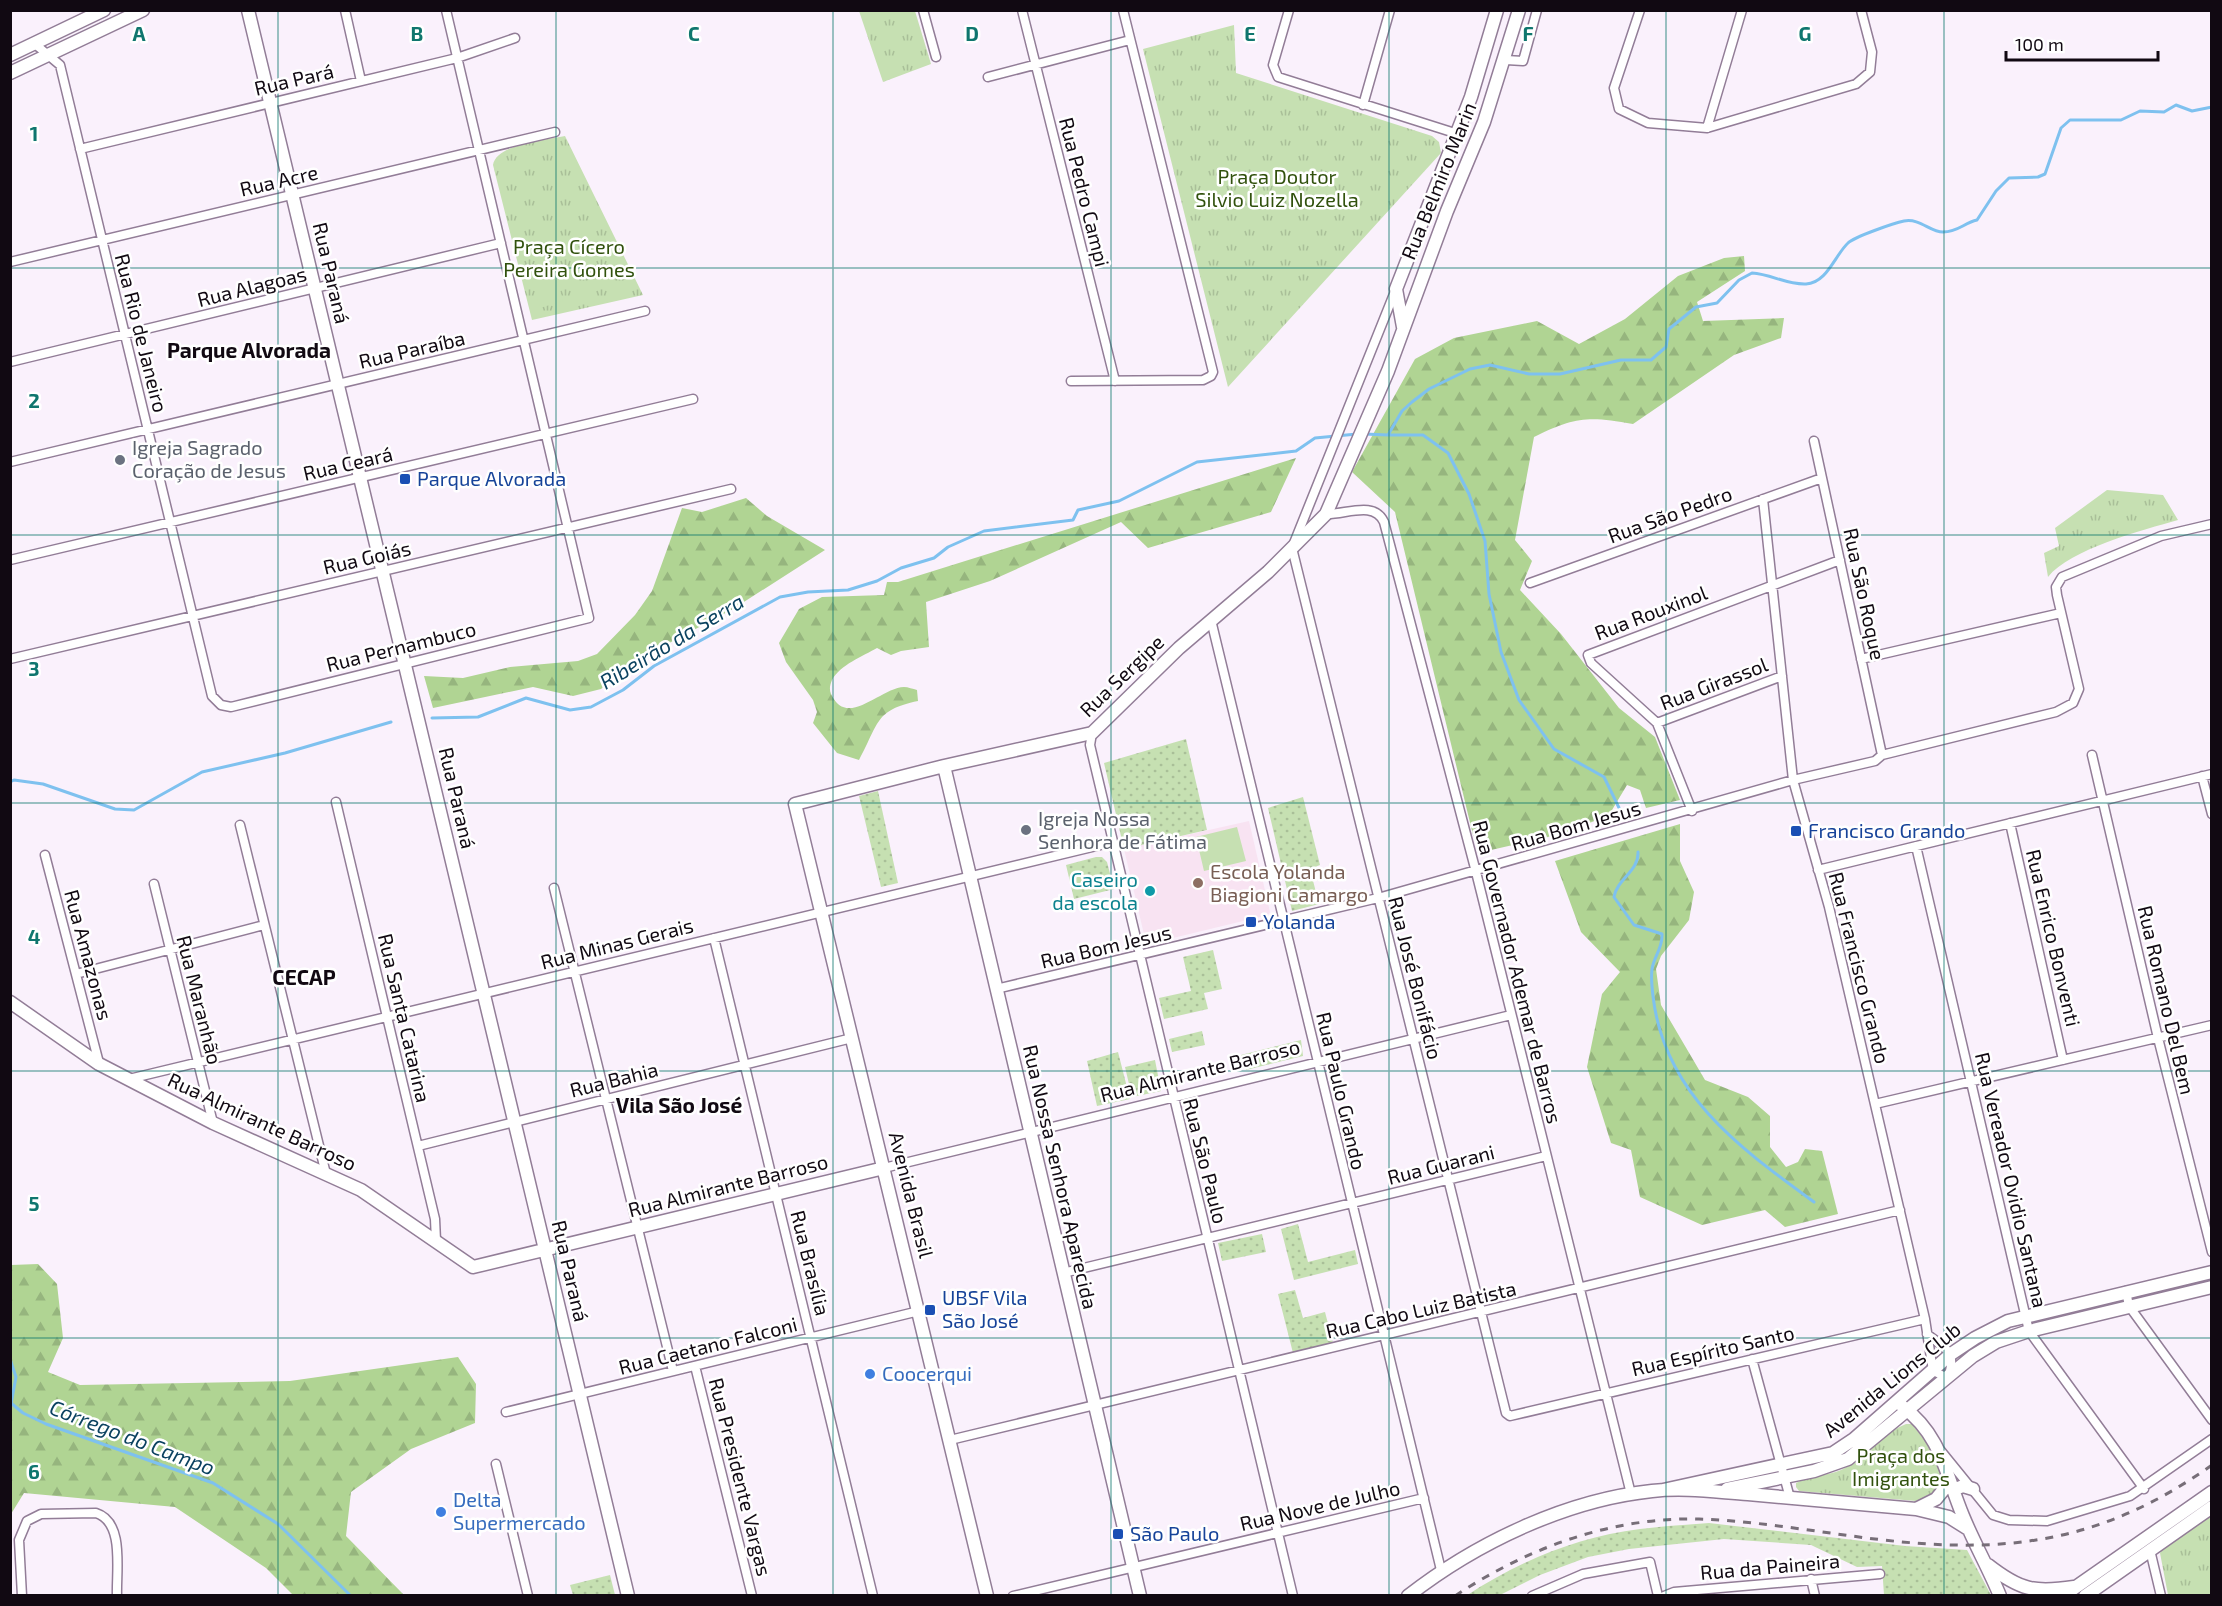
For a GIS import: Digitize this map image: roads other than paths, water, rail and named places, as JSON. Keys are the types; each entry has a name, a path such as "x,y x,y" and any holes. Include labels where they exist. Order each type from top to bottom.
{"street":[{"path":"10,55 104,10"},
{"path":"10,73 143,10"},
{"name":"Rua Paraná","path":"248,10 628,1596"},
{"path":"345,10 361,81"},
{"path":"446,10 568,528"},
{"path":"923,10 936,57"},
{"name":"Rua Pedro Campi","path":"1022,10 1115,381"},
{"path":"1071,381 1203,380 1211,376 1213,372 1123,10"},
{"path":"1289,10 1273,65 1274,72 1284,80 1458,134"},
{"path":"1363,105 1390,10"},
{"name":"Rua Belmiro Marin","path":"1292,548 1458,134 1497,10"},
{"name":"Rua Belmiro Marin","path":"1326,514 1389,371 1447,211 1484,123 1506,60 1520,10"},
{"path":"1506,60 1523,61 1537,10"},
{"path":"1640,10 1614,88 1619,109 1648,123 1707,128 1856,84 1870,72 1872,52 1861,10"},
{"path":"1707,128 1742,10"},
{"name":"Rua Pará","path":"80,148 457,58 515,38"},
{"path":"988,77 1130,40"},
{"name":"Rua Rio de Janeiro","path":"35,44 60,65 212,696 221,705"},
{"name":"Rua Acre","path":"10,262 555,132"},
{"name":"Rua Alagoas","path":"10,362 501,243"},
{"path":"1396,289 1404,327"},
{"name":"Rua Paraíba","path":"10,462 645,311"},
{"name":"Rua Ceará","path":"10,560 693,399"},
{"name":"Rua São Roque","path":"1814,441 1882,755"},
{"name":"Rua São Pedro","path":"1530,583 1822,478"},
{"name":"Rua Goiás","path":"10,659 731,489"},
{"name":"Rua Francisco Grando","path":"1763,500 1793,780 1829,908 1925,1319 1933,1371"},
{"name":"Rua Governador Ademar de Barros","path":"1326,514 1373,509 1381,515 1384,522 1476,872 1631,1494"},
{"name":"Rua Sergipe","path":"795,804 944,766 1092,733 1211,620 1268,573 1326,514"},
{"path":"1862,659 2061,613 2056,587 2066,573 2161,536 2211,524"},
{"name":"Rua Pernambuco","path":"221,705 231,706 590,618 568,528"},
{"name":"Rua José Bonifácio","path":"1292,548 1508,1415"},
{"path":"1772,586 1840,560"},
{"name":"Rua Rouxinol","path":"1692,811 1657,723 1591,663 1588,655 1772,586"},
{"name":"Rua Bom Jesus","path":"996,989 1378,898 1692,811 1793,780 1875,761 1882,755 2056,712 2073,703 2079,689 2061,613"},
{"name":"Rua Paulo Grando","path":"1211,620 1441,1570"},
{"name":"Rua Girassol","path":"1657,723 1782,676"},
{"name":"Rua São Paulo","path":"1092,733 1090,745 1138,956 1293,1596"},
{"name":"Rua Romano Del Bem","path":"2092,756 2211,1252"},
{"name":"Rua Nossa Senhora Aparecida","path":"944,766 1140,1596"},
{"path":"1818,870 2207,775 2211,814"},
{"name":"Rua Santa Catarina","path":"336,802 435,1219 436,1241"},
{"name":"Avenida Brasil","path":"795,804 987,1595"},
{"name":"Rua Enrico Bonventi","path":"2010,823 2063,1060"},
{"path":"240,825 326,1174"},
{"name":"Rua Minas Gerais","path":"128,1079 1113,842"},
{"name":"Rua Vereador Ovidio Santana","path":"1916,846 2029,1331 2144,1489"},
{"name":"Rua Amazonas","path":"45,855 99,1064"},
{"name":"Rua Maranhão","path":"154,884 213,1124"},
{"path":"554,888 673,1371"},
{"path":"76,974 264,925"},
{"name":"Rua Brasília","path":"714,938 873,1596"},
{"name":"Rua Almirante Barroso","path":"10,1002 99,1064 213,1124 361,1190 473,1267 1511,1015"},
{"path":"1875,1104 2211,1026"},
{"name":"Rua Bahia","path":"418,1146 852,1038"},
{"name":"Rua Guarani","path":"1063,1273 1546,1156"},
{"name":"Rua Cabo Luiz Batista","path":"950,1440 1580,1290 1900,1210"},
{"name":"Avenida Lions Club","path":"1714,1492 1833,1453 1854,1439 1896,1404 1951,1354 1990,1329 2025,1316 2211,1272"},
{"name":"Avenida Lions Club","path":"1663,1490 1783,1471 1828,1467 1848,1459 1982,1350 2029,1331 2211,1287"},
{"path":"2126,1291 2129,1306 2211,1420"},
{"name":"Rua Caetano Falconi","path":"506,1412 919,1311"},
{"name":"Rua Espírito Santo","path":"1508,1415 1925,1319"},
{"path":"1928,1334 1951,1354 1953,1363 1948,1378 1933,1371"},
{"path":"1752,1359 1790,1498"},
{"name":"Rua Presidente Vargas","path":"695,1366 752,1596"},
{"path":"1922,1399 1925,1426"},
{"path":"1896,1404 1925,1426 1940,1449 1989,1510 1999,1518 2040,1521 2062,1518 2114,1503 2144,1489 2211,1439"},
{"path":"1940,1449 1951,1486 1968,1529 1987,1564 2000,1596"},
{"path":"496,1464 528,1596"},
{"path":"1916,1509 1936,1499 1951,1486 1973,1489"},
{"path":"1408,1596 1441,1570 1483,1545 1522,1528 1597,1502 1663,1490 1714,1492 1916,1509 1950,1517 1968,1529"},
{"path":"1987,1564 2005,1578 2027,1589 2080,1592 2211,1492"},
{"name":"Rua Nove de Julho","path":"1013,1596 1424,1498"},
{"path":"2063,1596 2080,1592 2150,1550 2211,1508"},
{"path":"22,1596 19,1540 27,1521 41,1514 96,1513 104,1515 114,1529 117,1596"},
{"path":"2150,1550 2161,1596"},
{"path":"1532,1596 1582,1574 1650,1562 1658,1596"},
{"name":"Rua da Paineira","path":"1664,1596 1674,1592 1880,1574"},
{"path":"1811,1579 1815,1596"}],"waterway":[{"name":"Ribeirão da Serra","path":"1364,434 1388,435 1402,411 1412,402 1429,389 1470,369 1490,365 1529,374 1560,374 1621,360 1651,360 1666,347 1669,329 1696,307 1717,303 1739,280 1752,273 1792,283 1806,284 1820,279 1848,243 1874,230 1904,221 1915,221 1943,232 1957,229 1977,220 1996,191 2009,178 2038,177 2045,174 2061,128 2070,120 2121,120 2140,111 2164,112 2176,105 2192,111 2212,107"},
{"name":"Ribeirão da Serra","path":"432,718 478,717 526,698 570,710 591,707 623,690 654,666 780,597 808,592 848,590 877,581 901,568 934,558 948,547 984,531 1073,520 1078,510 1119,501 1197,462 1296,451 1315,438 1357,434"},
{"path":"1388,435 1423,435 1448,453 1469,494 1485,541 1489,594 1501,652 1519,700 1554,749 1604,777 1624,818"},
{"name":"Ribeirão da Serra","path":"10,782 14,780 43,784 115,809 134,810 202,772 285,753 391,722"},
{"path":"1638,852 1635,865 1619,885 1614,897 1634,925 1662,934 1652,969 1652,986 1660,1031 1672,1062 1689,1090 1733,1139 1814,1202"},
{"path":"10,1359 16,1377 11,1404"},
{"name":"Córrego do Campo","path":"11,1403 23,1413 46,1424 213,1483 278,1524 351,1596"}],"railway":[{"path":"1455,1596 1511,1563 1541,1550 1571,1539 1634,1523 1699,1519 1743,1522 1923,1544 2011,1543 2052,1537 2092,1527 2132,1512 2212,1465"}],"place":[{"name":"Igreja Sagrado Coração de Jesus","path":"120,460"},
{"name":"Parque Alvorada","path":"405,479"},
{"name":"Igreja Nossa Senhora de Fátima","path":"1026,830"},
{"name":"Francisco Grando","path":"1796,831"},
{"name":"Escola Yolanda Biagioni Camargo","path":"1198,883"},
{"name":"Caseiro da escola","path":"1150,891"},
{"name":"Yolanda","path":"1251,922"},
{"name":"UBSF Vila São José","path":"930,1310"},
{"name":"Coocerqui","path":"870,1374"},
{"name":"Delta Supermercado","path":"441,1512"},
{"name":"São Paulo","path":"1118,1534"}],"district":[{"name":"Parque Alvorada","path":"249,351"},
{"name":"CECAP","path":"304,978"},
{"name":"Vila São José","path":"679,1106"}],"park label":[{"name":"Praça Doutor Silvio Luiz Nozella","path":"1277,188"},
{"name":"Praça Cícero Pereira Gomes","path":"569,258"},
{"name":"Praça dos Imigrantes","path":"1901,1468"}]}
